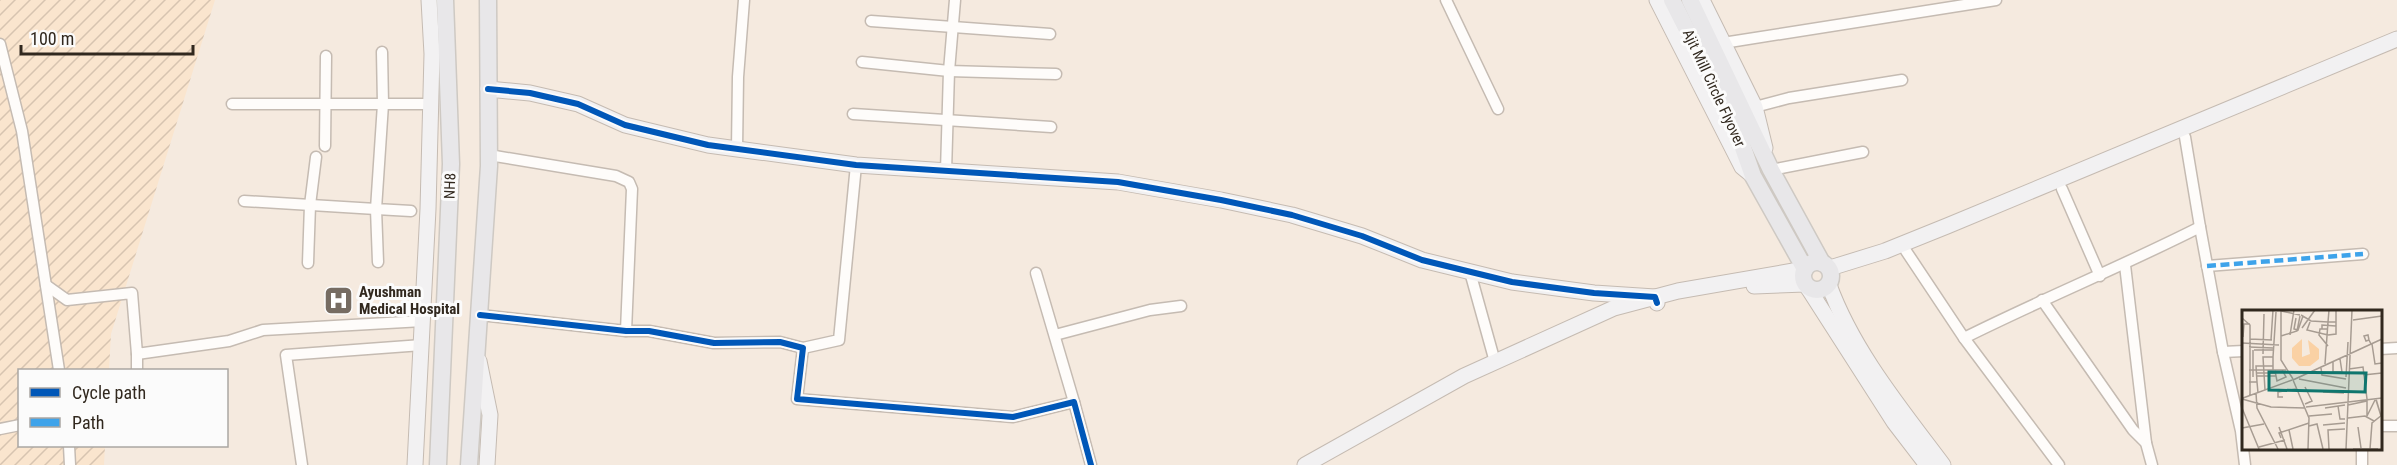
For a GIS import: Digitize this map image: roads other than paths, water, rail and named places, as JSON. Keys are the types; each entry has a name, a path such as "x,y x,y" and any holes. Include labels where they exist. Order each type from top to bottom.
{"main road":[{"name":"NH8","path":"438,465 451,164 445,0"},
{"path":"469,465 489,155 488,0"},
{"name":"Ajit Mill Circle Flyover","path":"1681,1 1735,125 1753,176 1806,280"},
{"name":"Ajit Mill Circle Flyover","path":"1681,1 1828,273"},
{"path":"1813,263 1828,273 1819,291 1806,280 1813,263"}],"street":[{"path":"415,465 423,321 432,54 429,0"},
{"path":"737,149 738,76 744,0"},
{"path":"946,171 949,71 955,0"},
{"path":"1446,0 1498,110"},
{"path":"1657,0 1742,166 1753,176"},
{"path":"1702,0 1755,107 1771,170 1863,152"},
{"path":"1723,43 1928,5 1996,0"},
{"path":"871,21 1050,34"},
{"path":"1828,273 2397,39"},
{"path":"0,44 22,131 59,369"},
{"path":"1828,273 1906,251 2062,189 2397,48"},
{"path":"378,262 376,209 383,104 382,51"},
{"path":"325,146 326,56"},
{"path":"861,62 949,71 1056,74"},
{"path":"1755,107 1789,98 1902,80"},
{"path":"488,89 530,93 578,104 625,125 708,145 856,165 1118,182 1221,200 1292,215 1362,236 1422,260 1512,282 1656,300"},
{"path":"232,104 430,104"},
{"path":"853,114 1051,128"},
{"path":"2185,137 2223,352 2242,431"},
{"path":"489,155 616,176 629,182 632,189 626,331"},
{"path":"308,263 310,205 316,157"},
{"path":"480,315 626,331 649,331 714,343 780,342 803,348 839,340 856,165"},
{"path":"2062,189 2100,276"},
{"path":"244,201 411,211"},
{"path":"1964,338 2042,300 2125,265 2200,227"},
{"path":"1906,251 1964,338 2059,465"},
{"path":"2207,266 2363,254"},
{"path":"2125,265 2146,443 2152,465"},
{"path":"1470,272 1495,362"},
{"path":"1036,273 1091,465"},
{"path":"1828,273 1838,307 1864,353 1943,465"},
{"path":"1305,465 1464,376 1614,308 1656,300 1806,280 1894,422 1927,465"},
{"path":"46,285 67,300 132,293 136,369"},
{"path":"1321,465 1467,383 1617,315 1656,300"},
{"path":"2042,300 2133,430 2146,443"},
{"path":"1055,335 1150,310 1181,306"},
{"path":"137,354 229,341 263,330 423,321"},
{"path":"302,465 286,355 422,345"},
{"path":"803,348 797,399 1013,417 1074,402"},
{"path":"2382,349 2397,348"},
{"path":"2223,352 2242,351"},
{"path":"477,354 490,415 487,465"},
{"path":"420,371 443,372"},
{"path":"0,429 18,425"},
{"path":"69,447 70,465"},
{"path":"2244,450 2245,465"}],"place":[{"name":"Ayushman Medical Hospital","path":"338,301"}]}
